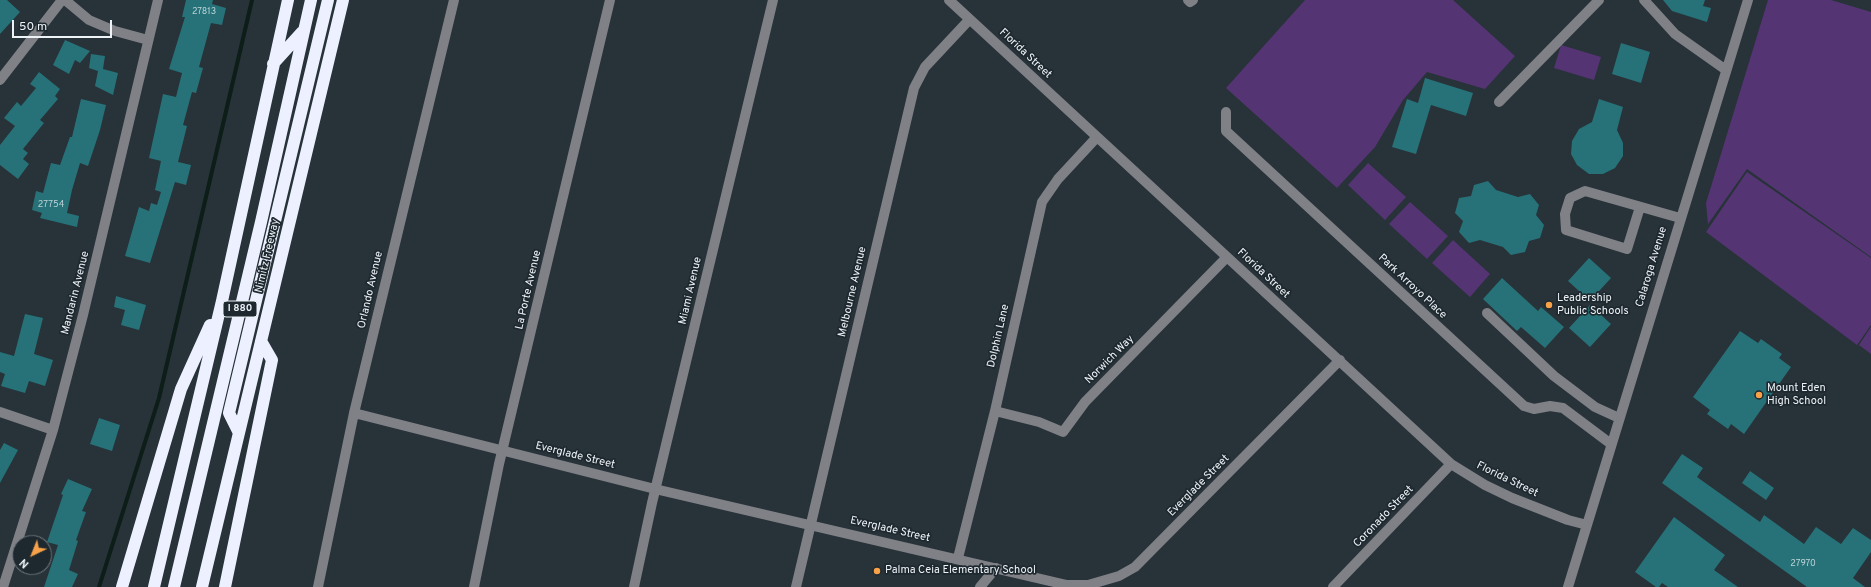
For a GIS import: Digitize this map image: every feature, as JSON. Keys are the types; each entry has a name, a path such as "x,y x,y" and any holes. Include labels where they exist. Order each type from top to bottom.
{"highway":[{"name":"I 880","path":"154,587 222,301 288,0"},
{"name":"I 880","path":"174,587 261,222 311,0"},
{"name":"I 880","path":"239,433 229,413 328,0"},
{"name":"Nimitz Freeway","path":"202,587 343,0"},
{"path":"273,65 304,30"},
{"path":"122,587 181,389 222,301"},
{"path":"226,587 272,360 261,341"}],"street":[{"path":"0,80 64,0 89,20 115,32 148,40"},
{"name":"Mandarin Avenue","path":"3,587 53,430 83,315 158,0"},
{"name":"Orlando Avenue","path":"318,587 354,414 454,0"},
{"name":"La Porte Avenue","path":"474,587 503,450 610,0"},
{"name":"Miami Avenue","path":"634,587 655,489 773,0"},
{"name":"Florida Street","path":"948,0 1451,464 1485,485 1512,498 1568,520 1587,525"},
{"path":"1500,102 1599,0"},
{"path":"1644,0 1675,34 1726,70"},
{"name":"Calaroga Avenue","path":"1568,587 1748,0"},
{"name":"Melbourne Avenue","path":"796,587 914,88 926,67 969,20"},
{"name":"Park Arroyo Place","path":"1226,112 1226,131 1524,406 1534,409 1550,406 1563,408 1611,444"},
{"name":"Dolphin Lane","path":"958,558 995,410 1042,202 1058,179 1097,137"},
{"path":"1640,207 1627,249 1566,230 1565,214 1570,198 1585,191 1680,218"},
{"name":"Norwich Way","path":"995,410 1039,422 1063,432 1085,402 1227,257"},
{"path":"1487,313 1554,376 1595,407 1619,418"},
{"name":"Everglade Street","path":"354,414 655,489 958,558 1067,585 1088,585 1106,584 1135,567 1340,360"},
{"path":"0,412 53,430"},
{"name":"Coronado Street","path":"1333,587 1451,464"},
{"path":"980,587 996,568"}],"shaded area":[{"path":"1305,0 1453,0 1515,56 1485,89 1427,72 1403,100 1375,147 1337,188 1226,88"},
{"path":"1768,0 1831,0 1871,12 1871,257 1747,169 1708,224 1706,203"},
{"path":"1561,45 1601,57 1594,80 1554,68"},
{"path":"1368,163 1406,197 1385,220 1348,185"},
{"path":"1747,172 1871,258 1871,325 1857,345 1706,232"},
{"path":"1410,202 1448,236 1427,259 1389,224"},
{"path":"1453,240 1490,274 1470,297 1432,263"},
{"path":"1871,327 1871,354 1859,345"}],"building":[{"path":"0,0 7,0 20,12 0,34"},
{"path":"186,0 213,0 212,4 226,8 222,25 211,23 199,67 203,68 196,93 192,92 183,125 187,126 178,162 191,165 186,185 175,182 150,263 125,256 139,207 149,211 151,203 157,205 161,192 155,190 161,161 149,158 163,94 176,97 182,73 169,69 185,17 182,17"},
{"path":"1663,0 1705,0 1703,6 1711,8 1707,22 1672,11"},
{"path":"65,40 90,51 80,63 75,60 69,74 53,65"},
{"path":"1621,43 1650,52 1641,83 1612,74"},
{"path":"91,54 105,56 103,69 118,73 113,95 95,86 98,71 89,68"},
{"path":"39,72 60,89 55,96 58,99 40,120 44,123 23,149 28,153 23,159 29,164 18,179 0,165 0,145 15,126 4,118 17,102 21,106 36,88 30,84"},
{"path":"1425,78 1473,93 1466,116 1431,105 1416,154 1392,147 1407,99 1418,103"},
{"path":"81,99 106,105 100,130 88,166 80,163 72,190 67,213 79,216 77,227 40,218 42,213 32,210 36,191 43,193 51,163 60,165 70,137 72,137"},
{"path":"1599,99 1623,107 1617,130 1623,143 1623,156 1615,168 1603,174 1589,174 1577,165 1571,154 1572,141 1579,129 1592,122"},
{"path":"1488,181 1496,190 1518,197 1530,194 1539,205 1536,215 1544,225 1540,238 1529,241 1525,252 1511,255 1503,247 1480,240 1469,243 1459,232 1463,221 1455,213 1459,198 1471,196 1474,185"},
{"path":"1589,258 1611,278 1590,301 1568,281"},
{"path":"1502,278 1538,311 1541,307 1564,327 1545,348 1521,327 1517,331 1483,299"},
{"path":"116,296 146,305 139,330 121,325 125,310 114,307"},
{"path":"1590,305 1611,324 1590,347 1569,328"},
{"path":"25,314 43,318 34,354 53,360 45,386 29,381 25,393 1,386 5,374 0,372 0,352 14,356"},
{"path":"1740,331 1758,343 1761,339 1782,354 1779,358 1791,367 1744,434 1731,424 1728,429 1707,414 1710,410 1693,397"},
{"path":"99,418 120,425 112,451 90,444"},
{"path":"4,443 18,450 0,483 0,450"},
{"path":"1682,454 1703,468 1697,477 1760,522 1764,515 1804,544 1816,527 1841,544 1853,528 1871,540 1871,552 1853,578 1865,587 1807,587 1662,483"},
{"path":"1750,471 1774,488 1766,500 1742,483"},
{"path":"68,479 92,489 82,511 86,512 76,540 78,541 69,570 78,574 72,587 44,587 48,575 52,575 52,563 58,545 52,543 52,535 49,535 63,495 61,494"},
{"path":"1674,517 1725,555 1714,570 1738,587 1668,587 1662,583 1659,587 1656,587 1635,572"}],"waterway":[{"path":"99,587 159,398 252,0"}],"place":[{"name":"Leadership Public Schools","path":"1549,305"},
{"name":"Mount Eden High School","path":"1759,395"},
{"name":"Palma Ceia Elementary School","path":"877,571"}]}
